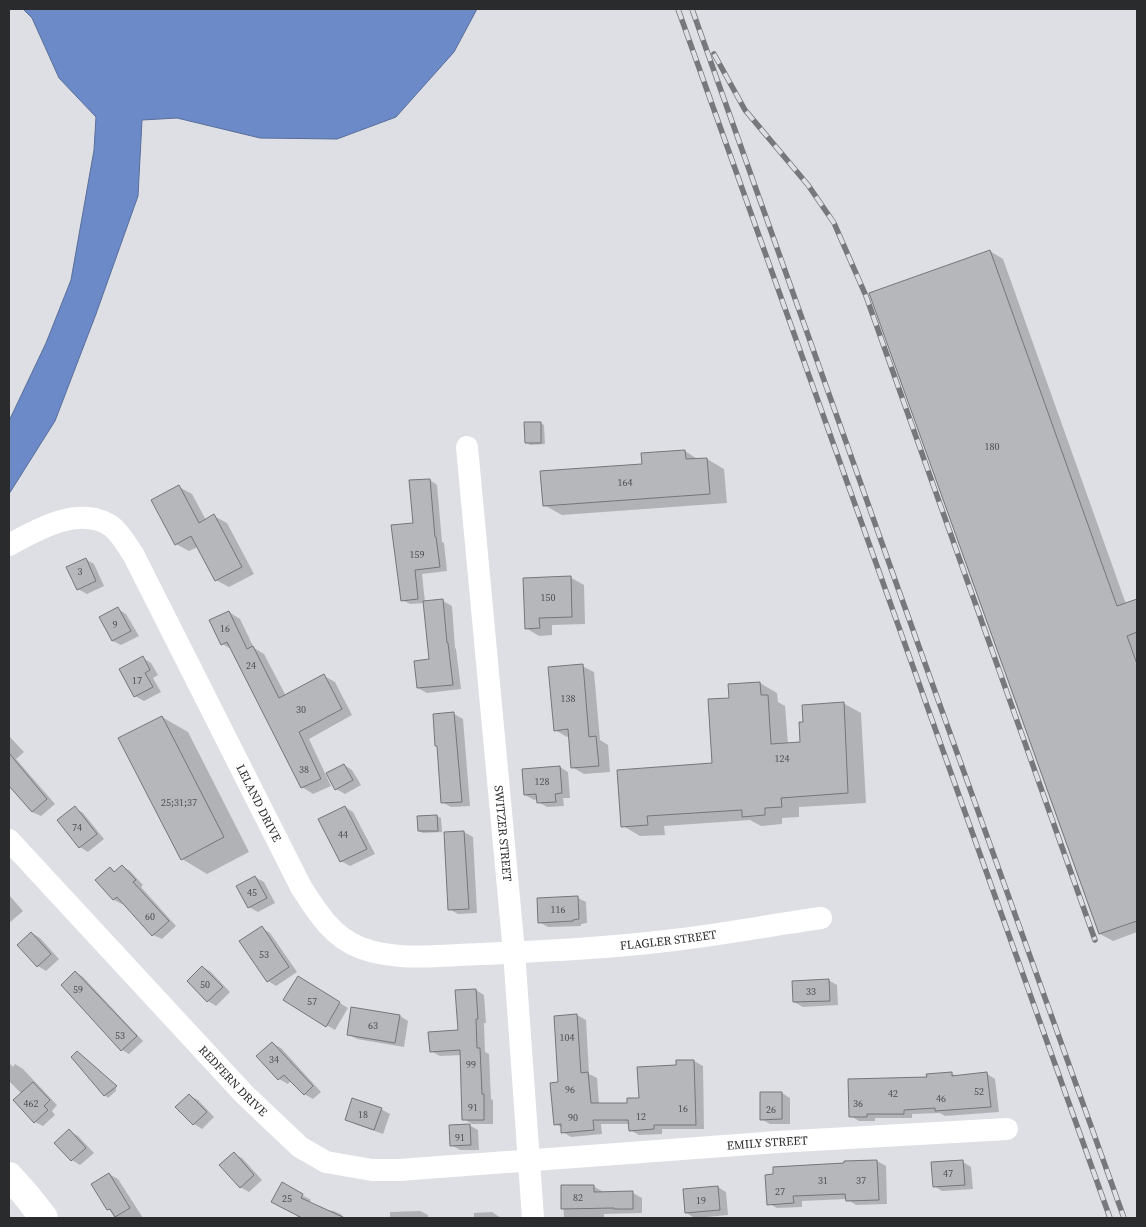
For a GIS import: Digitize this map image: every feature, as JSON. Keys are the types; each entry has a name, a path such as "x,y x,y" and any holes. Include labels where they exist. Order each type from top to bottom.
{"main road":[{"path":"9,1176 44,1218"}],"street":[{"name":"SWITZER STREET","path":"467,447 514,952 533,1218"},
{"name":"LELAND DRIVE","path":"9,545 27,535 68,518 92,518 112,527 134,554 301,887 320,916 340,937 361,948 391,955 427,956 514,952"},
{"name":"REDFERN DRIVE","path":"9,840 239,1089 300,1147 326,1162 372,1170 399,1170 528,1161"},
{"name":"FLAGLER STREET","path":"514,952 578,949 675,940 821,918"},
{"name":"EMILY STREET","path":"528,1161 777,1142 1006,1129"}],"water":[{"path":"23,9 477,9 454,52 396,117 337,139 260,138 177,118 142,120 138,196 55,421 9,494 9,421 46,343 71,280 94,150 96,117 59,78 32,18"}],"building":[{"path":"990,250 1117,606 1137,599 1137,632 1127,636 1137,664 1137,921 1099,934 869,293"},
{"path":"524,422 541,422 541,443 525,443"},
{"path":"685,450 686,459 707,458 710,494 543,506 540,471 642,464 641,453"},
{"path":"430,479 435,537 440,567 415,570 418,599 401,601 391,525 413,523 409,480"},
{"path":"179,485 199,523 214,514 242,567 215,581 191,536 175,545 151,500"},
{"path":"86,558 96,581 77,590 66,567"},
{"path":"571,576 572,617 539,618 540,628 525,629 523,578"},
{"path":"443,599 453,685 417,688 414,661 429,659 423,601"},
{"path":"118,607 131,631 112,641 99,617"},
{"path":"229,611 247,649 253,646 279,698 324,674 342,709 299,732 321,779 301,788 227,642 221,645 209,620"},
{"path":"143,656 150,670 145,673 153,687 134,697 119,669"},
{"path":"583,664 589,737 596,736 599,766 571,768 568,729 554,731 548,667"},
{"path":"760,682 761,695 768,695 771,744 800,742 799,722 803,722 802,705 844,702 848,793 781,798 782,807 765,808 765,815 742,817 742,810 647,816 648,825 621,827 617,770 712,763 708,699 729,698 728,684"},
{"path":"454,712 462,802 441,803 433,714"},
{"path":"162,716 224,837 181,860 118,738"},
{"path":"9,753 47,799 32,812 9,786"},
{"path":"344,764 353,780 335,790 326,773"},
{"path":"560,766 562,793 555,794 556,802 537,803 536,794 524,795 522,769"},
{"path":"75,806 97,834 79,848 57,820"},
{"path":"345,806 367,849 340,862 318,819"},
{"path":"437,815 438,831 418,831 417,816"},
{"path":"464,831 469,909 448,910 444,832"},
{"path":"122,865 136,880 133,882 169,921 152,936 117,897 113,900 95,880 110,867 114,872"},
{"path":"255,876 267,898 248,908 236,886"},
{"path":"578,896 579,919 538,923 537,898"},
{"path":"262,926 289,967 267,982 239,941"},
{"path":"31,932 51,954 37,967 17,945"},
{"path":"202,966 223,987 207,1002 187,981"},
{"path":"75,971 137,1036 121,1051 61,985"},
{"path":"298,976 340,1002 326,1027 283,1000"},
{"path":"829,979 830,1001 793,1002 792,981"},
{"path":"476,989 477,1048 480,1048 484,1120 462,1120 460,1050 430,1052 428,1032 458,1030 455,990"},
{"path":"351,1007 400,1015 395,1043 347,1035"},
{"path":"577,1014 581,1073 588,1072 591,1103 627,1103 627,1098 639,1098 637,1067 676,1065 676,1060 694,1060 696,1125 654,1125 654,1129 629,1131 628,1120 593,1120 594,1130 561,1133 561,1124 554,1125 550,1083 558,1082 554,1016"},
{"path":"272,1042 313,1086 304,1095 284,1075 278,1080 256,1056"},
{"path":"77,1051 117,1086 104,1096 71,1057"},
{"path":"952,1072 952,1076 987,1072 991,1107 935,1111 935,1108 904,1110 904,1114 867,1114 867,1117 849,1117 848,1079 927,1077 926,1074"},
{"path":"33,1082 50,1100 44,1106 48,1110 34,1123 13,1100"},
{"path":"760,1092 782,1092 782,1119 760,1120"},
{"path":"189,1094 207,1112 193,1125 175,1107"},
{"path":"352,1098 382,1108 374,1130 345,1120"},
{"path":"470,1124 471,1145 450,1146 449,1125"},
{"path":"69,1129 86,1148 71,1161 54,1143"},
{"path":"234,1152 254,1175 240,1188 219,1165"},
{"path":"877,1160 879,1200 846,1201 845,1194 793,1196 794,1203 767,1205 765,1175 773,1174 773,1167"},
{"path":"963,1160 965,1185 933,1187 931,1162"},
{"path":"109,1173 130,1208 115,1217 110,1209 107,1210 91,1184"},
{"path":"282,1182 303,1194 301,1198 345,1218 302,1218 271,1202"},
{"path":"561,1185 594,1185 594,1192 633,1191 633,1209 561,1209"},
{"path":"718,1186 720,1210 685,1213 683,1189"}],"railway":[{"path":"678,9 1110,1218"},
{"path":"692,9 1124,1218"},
{"path":"714,54 745,110 808,185 834,223 866,296 1095,940"}]}
